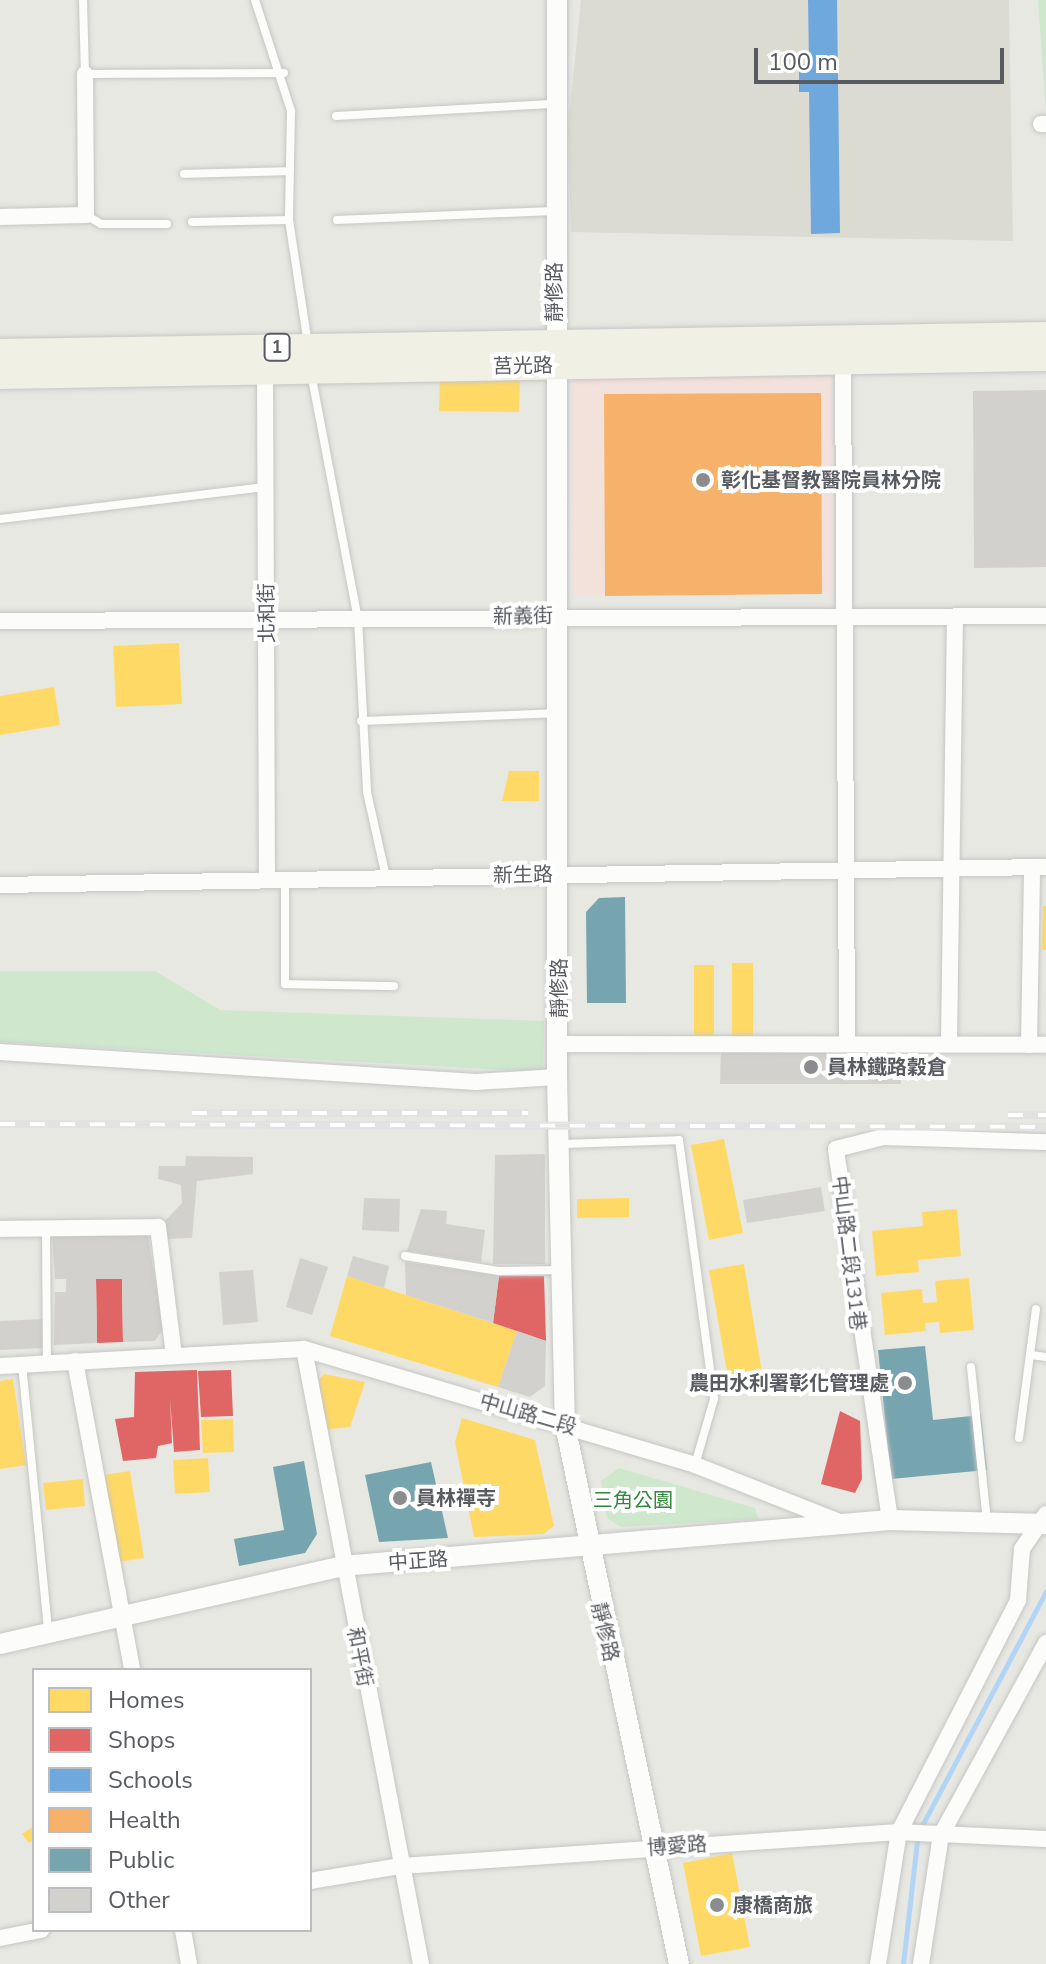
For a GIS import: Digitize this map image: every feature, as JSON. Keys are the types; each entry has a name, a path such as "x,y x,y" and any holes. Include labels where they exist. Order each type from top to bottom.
{"main road":[{"name":"莒光路","path":"0,376 266,360 554,354 1046,335"},
{"name":"莒光路","path":"0,352 266,360"},
{"name":"莒光路","path":"554,354 1046,358"}],"street":[{"name":"靜修路","path":"557,0 551,104 559,874 557,1077 565,1270 565,1425 587,1551 679,1964"},
{"path":"0,217 86,215 85,74"},
{"path":"843,358 847,1042"},
{"name":"北和街","path":"266,360 267,879"},
{"name":"新義街","path":"0,621 1046,616"},
{"path":"949,1043 948,865 955,617"},
{"name":"新生路","path":"0,885 948,865 1039,867"},
{"path":"559,1044 847,1042 1038,1045 1039,867"},
{"path":"0,1052 476,1082 557,1077"},
{"name":"中山路二段131巷","path":"890,1520 836,1149 883,1137 1046,1142"},
{"path":"0,1229 158,1227 174,1355"},
{"name":"中山路二段","path":"0,1366 304,1349 695,1465 842,1523 890,1520 1044,1521"},
{"name":"和平街","path":"304,1349 342,1566 421,1964"},
{"path":"75,1361 132,1668"},
{"path":"878,1964 899,1832 1018,1600 1022,1549 1044,1521"},
{"name":"中正路","path":"0,1644 121,1613 342,1566 587,1551 842,1523"},
{"path":"921,1964 941,1835 1046,1643"},
{"name":"博愛路","path":"312,1881 401,1866 899,1832 1046,1839"},
{"path":"0,1938 32,1932"},
{"path":"183,1932 189,1964"}],"lane":[{"path":"83,0 85,74 284,73"},
{"path":"255,0 284,73 290,171 289,220 310,359 358,619 361,721 386,877"},
{"path":"336,116 551,104"},
{"path":"184,174 290,171"},
{"path":"337,220 554,211"},
{"path":"86,215 101,224 167,224"},
{"path":"192,222 289,220"},
{"path":"0,519 265,487"},
{"path":"361,721 558,713"},
{"path":"285,880 285,984 394,986"},
{"path":"559,1144 679,1140 714,1399 695,1465"},
{"path":"46,1228 47,1363"},
{"path":"405,1256 499,1271 565,1270"},
{"path":"1019,1438 1036,1309"},
{"path":"1030,1355 1046,1357"},
{"path":"22,1364 48,1632"},
{"path":"971,1367 987,1522"}],"shaded area":[{"path":"581,0 1009,0 1013,241 571,232 568,126"},
{"name":"彰化基督教醫院員林分院","path":"572,366 832,366 834,594 573,596"}],"green space":[{"path":"1038,0 1046,0 1046,114"},
{"path":"0,971 155,971 220,1010 544,1021 543,1072 0,1042"},
{"name":"三角公園","path":"619,1468 755,1508 758,1519 621,1527 607,1518 601,1481"}],"building: Homes":[{"path":"440,375 520,375 519,412 439,411"},
{"path":"179,643 182,704 116,707 113,646"},
{"path":"54,687 60,725 0,735 0,696"},
{"path":"509,771 539,771 539,801 502,801"},
{"path":"1043,906 1046,906 1046,950 1042,950"},
{"path":"732,963 753,963 753,1036 732,1036"},
{"path":"694,965 714,965 714,1035 694,1035"},
{"path":"724,1139 743,1233 709,1240 691,1145"},
{"path":"629,1198 629,1217 577,1218 577,1199"},
{"path":"957,1209 961,1256 918,1260 919,1272 876,1276 872,1231 923,1226 922,1212"},
{"path":"744,1264 763,1378 729,1383 709,1270"},
{"path":"347,1276 517,1331 498,1387 330,1336"},
{"path":"969,1278 974,1330 940,1333 939,1322 925,1323 926,1331 885,1335 881,1293 922,1289 923,1303 937,1302 935,1281"},
{"path":"324,1374 365,1382 350,1427 323,1430 319,1380"},
{"path":"13,1379 26,1465 0,1469 0,1381"},
{"path":"462,1418 535,1440 554,1526 543,1534 474,1537 455,1442"},
{"path":"233,1419 234,1452 203,1453 201,1420"},
{"path":"208,1458 210,1492 175,1494 173,1460"},
{"path":"130,1471 144,1558 119,1562 104,1475"},
{"path":"83,1479 85,1506 46,1510 43,1483"},
{"path":"32,1827 32,1841 29,1843 22,1834"},
{"name":"康橋商旅","path":"732,1853 750,1947 701,1956 683,1863"}],"building: Shops":[{"path":"499,1276 544,1276 546,1341 493,1323"},
{"path":"96,1279 122,1279 123,1342 97,1343"},
{"path":"197,1370 200,1450 174,1452 170,1398 172,1443 158,1446 156,1458 123,1461 115,1419 134,1417 135,1372"},
{"path":"231,1370 233,1416 201,1417 198,1371"},
{"path":"840,1411 860,1421 862,1479 855,1493 821,1484"}],"building: Schools":[{"path":"808,0 837,0 840,233 811,234 809,92 799,92 799,64 809,64"}],"building: Health":[{"name":"彰化基督教醫院員林分院","path":"821,393 822,594 605,596 604,394"}],"building: Public":[{"path":"625,897 626,1003 587,1003 586,912 599,898"},
{"name":"農田水利署彰化管理處","path":"925,1346 933,1420 981,1415 987,1470 891,1479 878,1350"},
{"path":"304,1461 317,1534 305,1553 239,1566 234,1539 284,1530 273,1467"},
{"path":"431,1462 448,1538 379,1542 365,1475"}],"building: Other":[{"path":"1046,390 1046,567 974,568 973,391"},
{"name":"員林鐵路穀倉","path":"721,1049 901,1049 901,1084 720,1084"},
{"path":"545,1154 545,1264 493,1264 495,1155"},
{"path":"186,1156 253,1157 253,1174 197,1181 192,1238 166,1239 165,1221 182,1203 181,1185 158,1179 159,1166 185,1166"},
{"path":"821,1187 825,1211 747,1223 743,1200"},
{"path":"364,1198 400,1199 399,1232 362,1230"},
{"path":"421,1209 447,1211 446,1224 485,1230 481,1262 407,1251"},
{"path":"147,1230 163,1329 155,1341 123,1342 122,1279 96,1279 97,1343 54,1345 55,1292 66,1292 66,1279 55,1279 52,1233"},
{"path":"353,1256 389,1266 384,1288 347,1276"},
{"path":"300,1258 328,1267 312,1315 286,1307"},
{"path":"405,1262 499,1276 493,1323 406,1295"},
{"path":"253,1270 258,1322 223,1325 219,1272"},
{"path":"44,1319 45,1348 0,1350 0,1321"},
{"path":"517,1331 546,1341 545,1386 530,1397 498,1387"}],"waterway":[{"path":"903,1964 918,1833 1046,1591"}],"railway":[{"path":"192,1113 528,1113"},
{"path":"1008,1115 1046,1115"},
{"path":"0,1124 1046,1127"}],"place":[{"name":"彰化基督教醫院員林分院","path":"703,480"},
{"name":"員林鐵路穀倉","path":"811,1067"},
{"name":"農田水利署彰化管理處","path":"905,1383"},
{"name":"員林禪寺","path":"400,1498"},
{"name":"康橋商旅","path":"717,1905"}]}
